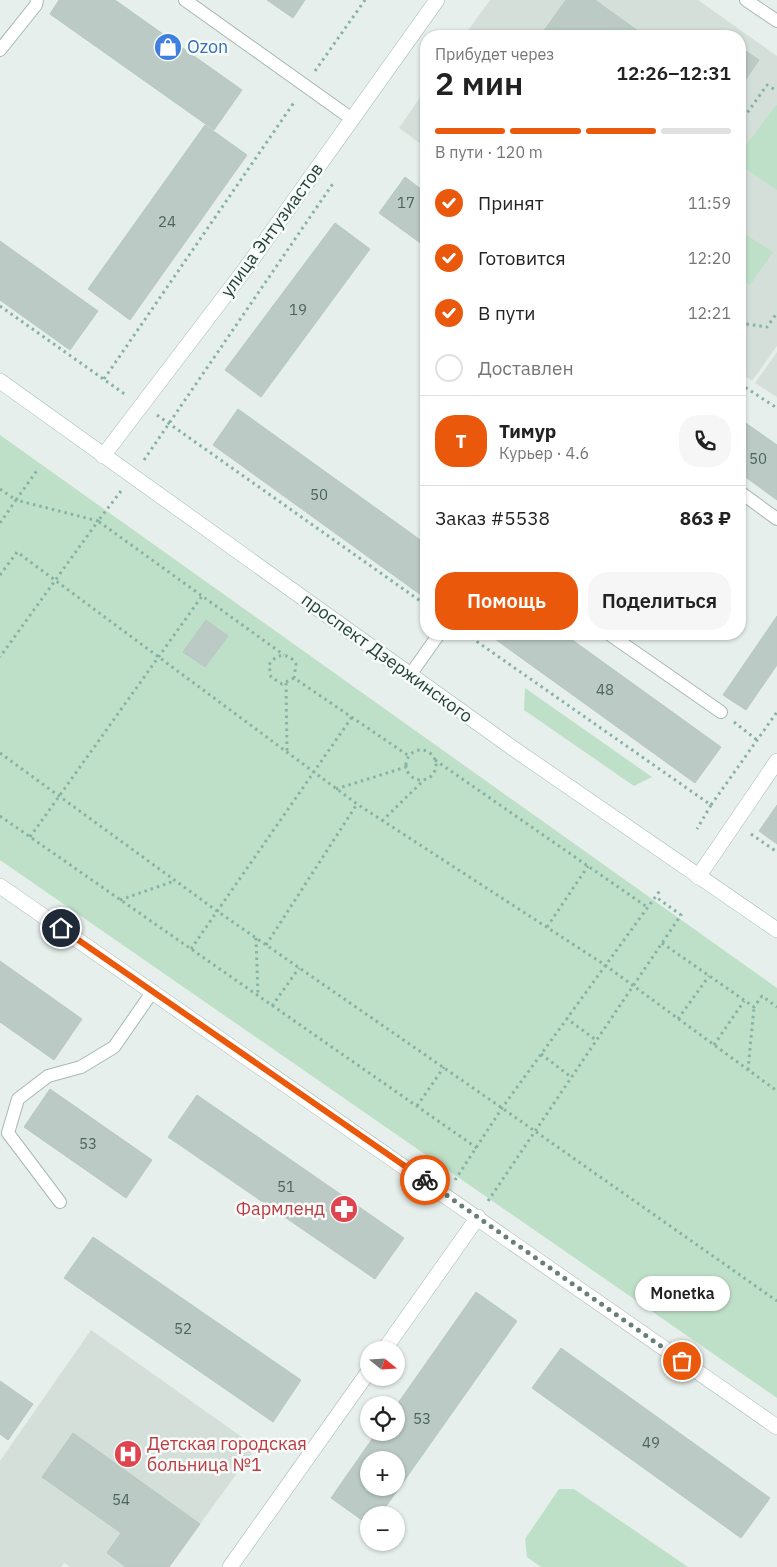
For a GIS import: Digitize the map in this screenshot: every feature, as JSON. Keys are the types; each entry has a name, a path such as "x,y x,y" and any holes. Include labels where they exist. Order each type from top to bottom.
{"street":[{"name":"улица Энтузиастов","path":"103,456 246,268 436,0"},
{"name":"проспект Дзержинского","path":"0,381 410,674 698,877 777,930"},
{"path":"698,877 777,761"},
{"path":"0,886 446,1194 777,1427"},
{"path":"390,1341 478,1217"},
{"path":"230,1567 360,1384"}],"lane":[{"path":"0,50 36,6 37,0"},
{"path":"185,0 352,119"},
{"path":"746,0 777,22"},
{"path":"746,496 777,519"},
{"path":"410,674 435,640"},
{"path":"618,640 721,712"},
{"path":"60,1202 8,1133 18,1099 48,1076 81,1067 114,1047 153,992"}],"path":[{"path":"104,379 365,0"},
{"path":"746,115 767,85 777,92"},
{"path":"0,657 98,521 133,476 337,179"},
{"path":"0,306 127,395"},
{"path":"746,324 767,326 777,313"},
{"path":"746,388 777,408"},
{"path":"152,412 420,602"},
{"path":"0,523 38,469"},
{"path":"0,488 16,500 98,521 293,659 296,664 294,678 286,683 277,682 268,671 272,659 284,654"},
{"path":"0,575 17,552 356,804 605,965 777,1091"},
{"path":"30,837 202,596"},
{"path":"475,640 711,805"},
{"path":"294,678 409,756"},
{"path":"286,683 287,752"},
{"path":"721,712 757,740"},
{"path":"697,829 711,805 777,712"},
{"path":"191,949 352,717"},
{"path":"382,821 434,772 432,755 420,750 409,756 406,767 412,778 424,780"},
{"path":"0,753 217,911 444,1067 777,1301"},
{"path":"434,760 647,907"},
{"path":"336,789 406,767"},
{"path":"266,945 356,804"},
{"path":"0,816 476,1148"},
{"path":"750,833 777,852"},
{"path":"546,927 588,866"},
{"path":"120,900 175,880"},
{"path":"446,1194 502,1108 661,889"},
{"path":"478,1217 682,915 656,896"},
{"path":"256,938 258,995"},
{"path":"662,943 754,1007"},
{"path":"272,1006 300,968"},
{"path":"678,1019 709,976"},
{"path":"748,1070 754,1007 762,996 777,1007"},
{"path":"714,1044 744,1000"},
{"path":"566,1018 596,1040"},
{"path":"541,1054 571,1077"},
{"path":"417,1106 444,1067"}],"shaded area":[{"path":"490,0 698,0 740,30 468,30"},
{"path":"746,34 777,56 777,346 752,381 746,376"},
{"path":"420,98 420,144 399,128"},
{"path":"777,352 777,397 755,383"},
{"name":"Детская городская больница №1","path":"91,1330 256,1447 169,1567 71,1567 64,1563 61,1567 0,1567 0,1461"}],"green space":[{"path":"776,105 777,190 746,169 746,145"},
{"path":"746,235 773,252 750,285 746,282"},
{"path":"0,435 777,988 777,1398 0,860"},
{"path":"525,688 652,777 634,786 524,710"},
{"path":"559,1489 574,1489 688,1567 541,1567 527,1557 525,1539"}],"building":[{"path":"59,0 115,0 242,90 214,130 50,14"},
{"path":"267,0 305,0 293,18"},
{"path":"566,0 595,0 637,30 544,30"},
{"path":"746,51 759,60 746,79"},
{"path":"205,125 247,155 130,320 88,289"},
{"path":"405,177 420,188 420,243 379,213"},
{"path":"335,223 370,249 261,397 225,370"},
{"path":"0,241 98,311 70,350 0,300"},
{"path":"238,409 420,540 420,594 213,445"},
{"path":"746,423 777,445 777,500 746,477"},
{"path":"777,616 777,665 746,710 723,695"},
{"path":"206,620 228,636 205,667 183,652"},
{"path":"496,640 572,640 721,747 695,783"},
{"path":"777,805 777,844 759,831"},
{"path":"0,961 82,1019 54,1060 0,1022"},
{"path":"50,1089 152,1160 126,1198 24,1127"},
{"path":"197,1095 404,1238 375,1279 168,1137"},
{"path":"93,1237 301,1380 273,1422 64,1278"},
{"path":"476,1292 517,1321 405,1480 405,1451 364,1451 371,1441 405,1441 405,1396 403,1396"},
{"path":"561,1348 770,1498 741,1538 532,1388"},
{"path":"0,1381 33,1404 8,1440 0,1434"},
{"path":"73,1433 200,1524 169,1567 126,1567 107,1553 121,1533 42,1477"},
{"path":"360,1456 360,1496 393,1496 386,1506 360,1506 360,1519 331,1498"}],"way so far":[{"path":"425,1180 682,1361"}],"place":[{"name":"Ozon","path":"168,47"},
{"name":"Фармленд","path":"344,1209"},
{"name":"Monetka","path":"682,1361"},
{"name":"Детская городская больница №1","path":"128,1454"}],"route":[{"path":"61,928 425,1180"}]}
